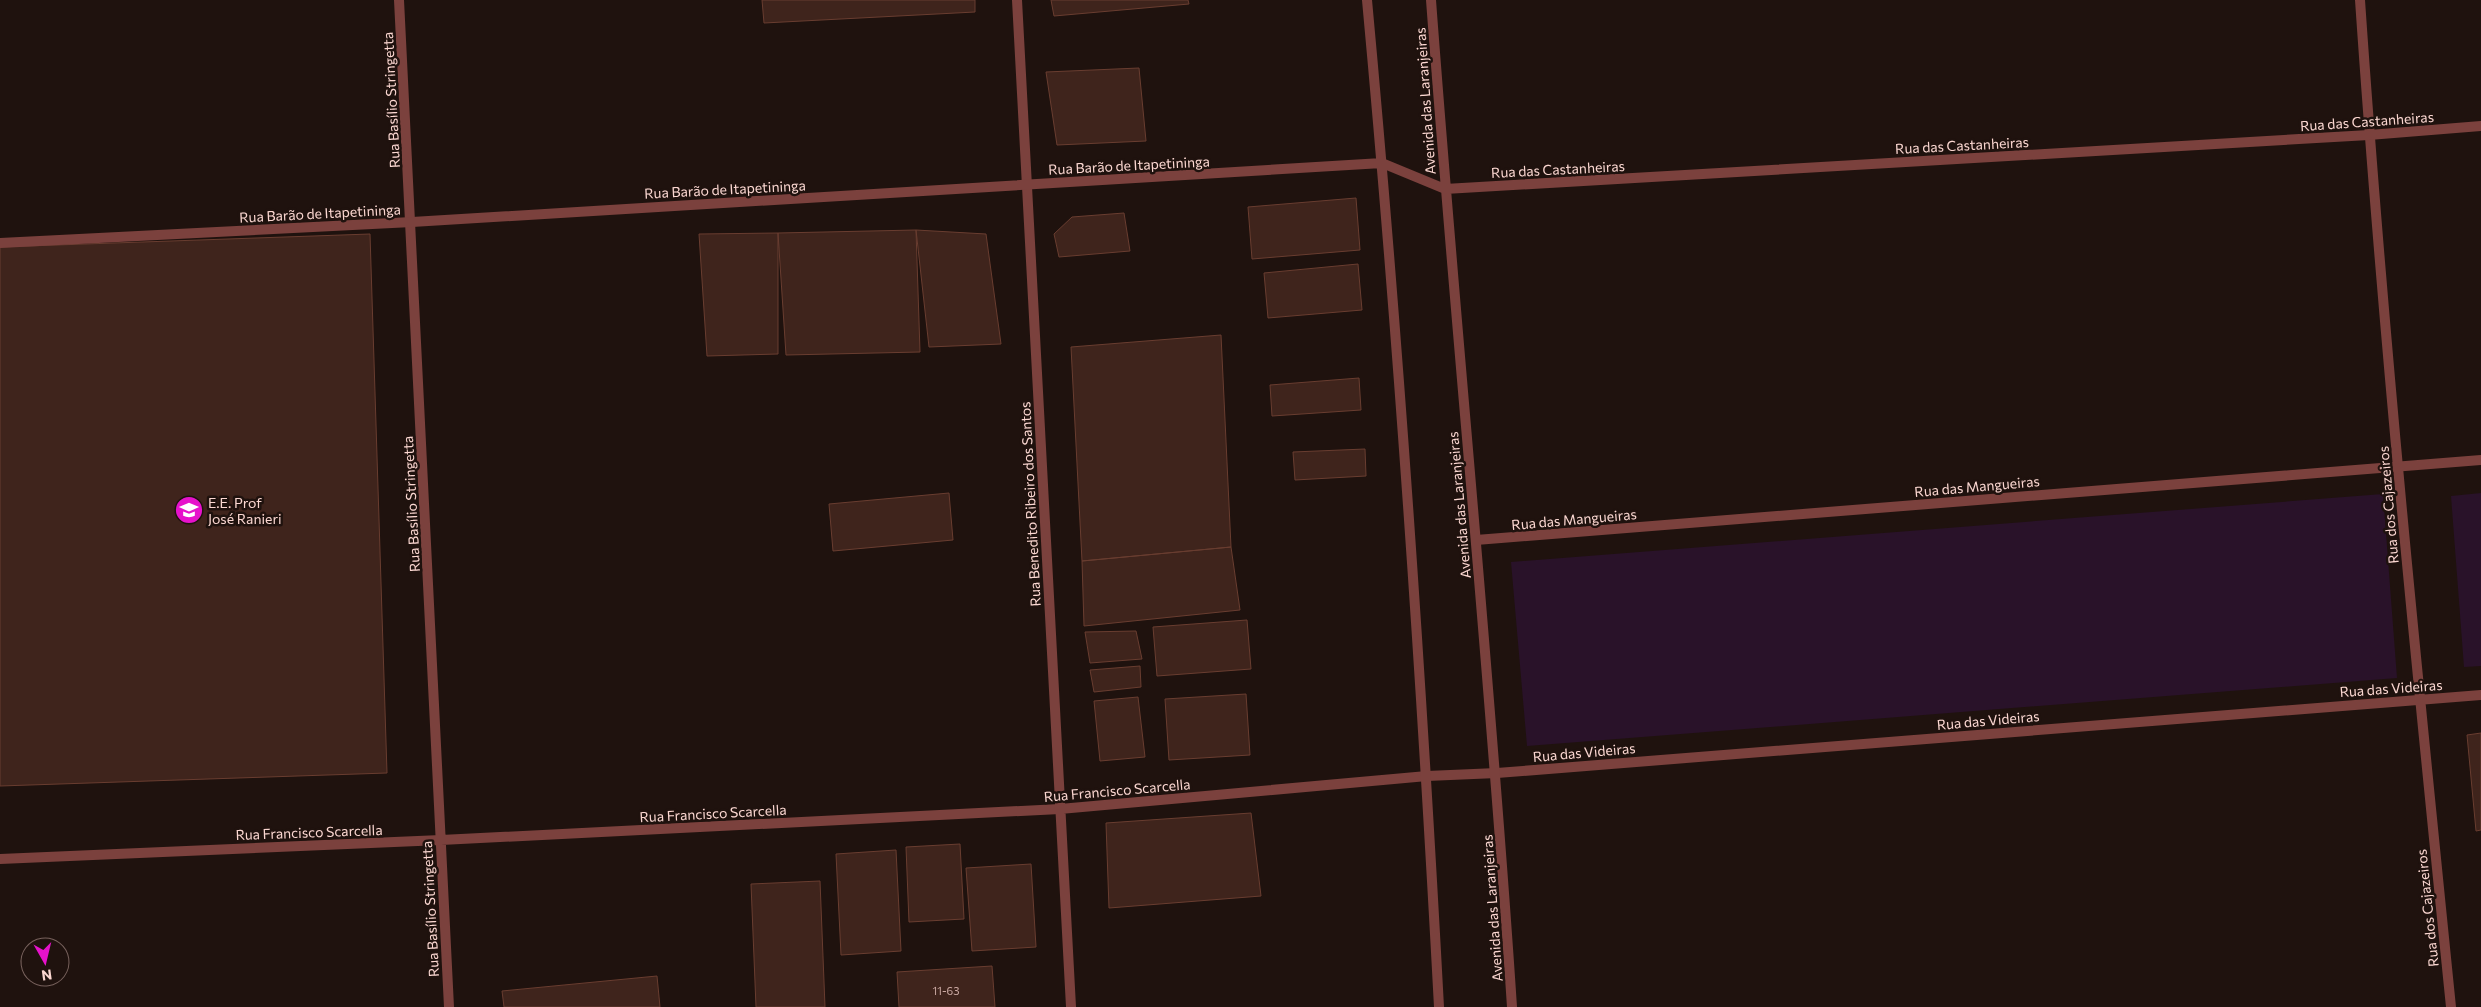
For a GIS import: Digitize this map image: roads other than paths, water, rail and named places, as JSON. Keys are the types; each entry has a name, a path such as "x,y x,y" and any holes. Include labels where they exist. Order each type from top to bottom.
{"street":[{"name":"Rua Basílio Stringetta","path":"400,0 449,1007"},
{"name":"Rua Benedito Ribeiro dos Santos","path":"1017,0 1071,1007"},
{"path":"1367,0 1382,163 1426,776 1439,1007"},
{"name":"Avenida das Laranjeiras","path":"1432,0 1445,189 1497,773 1512,1007"},
{"name":"Rua dos Cajazeiros","path":"2360,0 2369,135 2420,699 2451,1007"},
{"name":"Rua das Castanheiras","path":"1445,189 2369,135 2481,126"},
{"name":"Rua Barão de Itapetininga","path":"0,243 412,222 1382,163 1445,189"},
{"name":"Rua das Mangueiras","path":"1476,540 2481,460"},
{"name":"Rua das Videiras","path":"1426,776 1497,773 2481,695"},
{"name":"Rua Francisco Scarcella","path":"0,860 1060,809 1426,776"}],"place":[{"name":"E.E. Prof José Ranieri","path":"189,510"}]}
